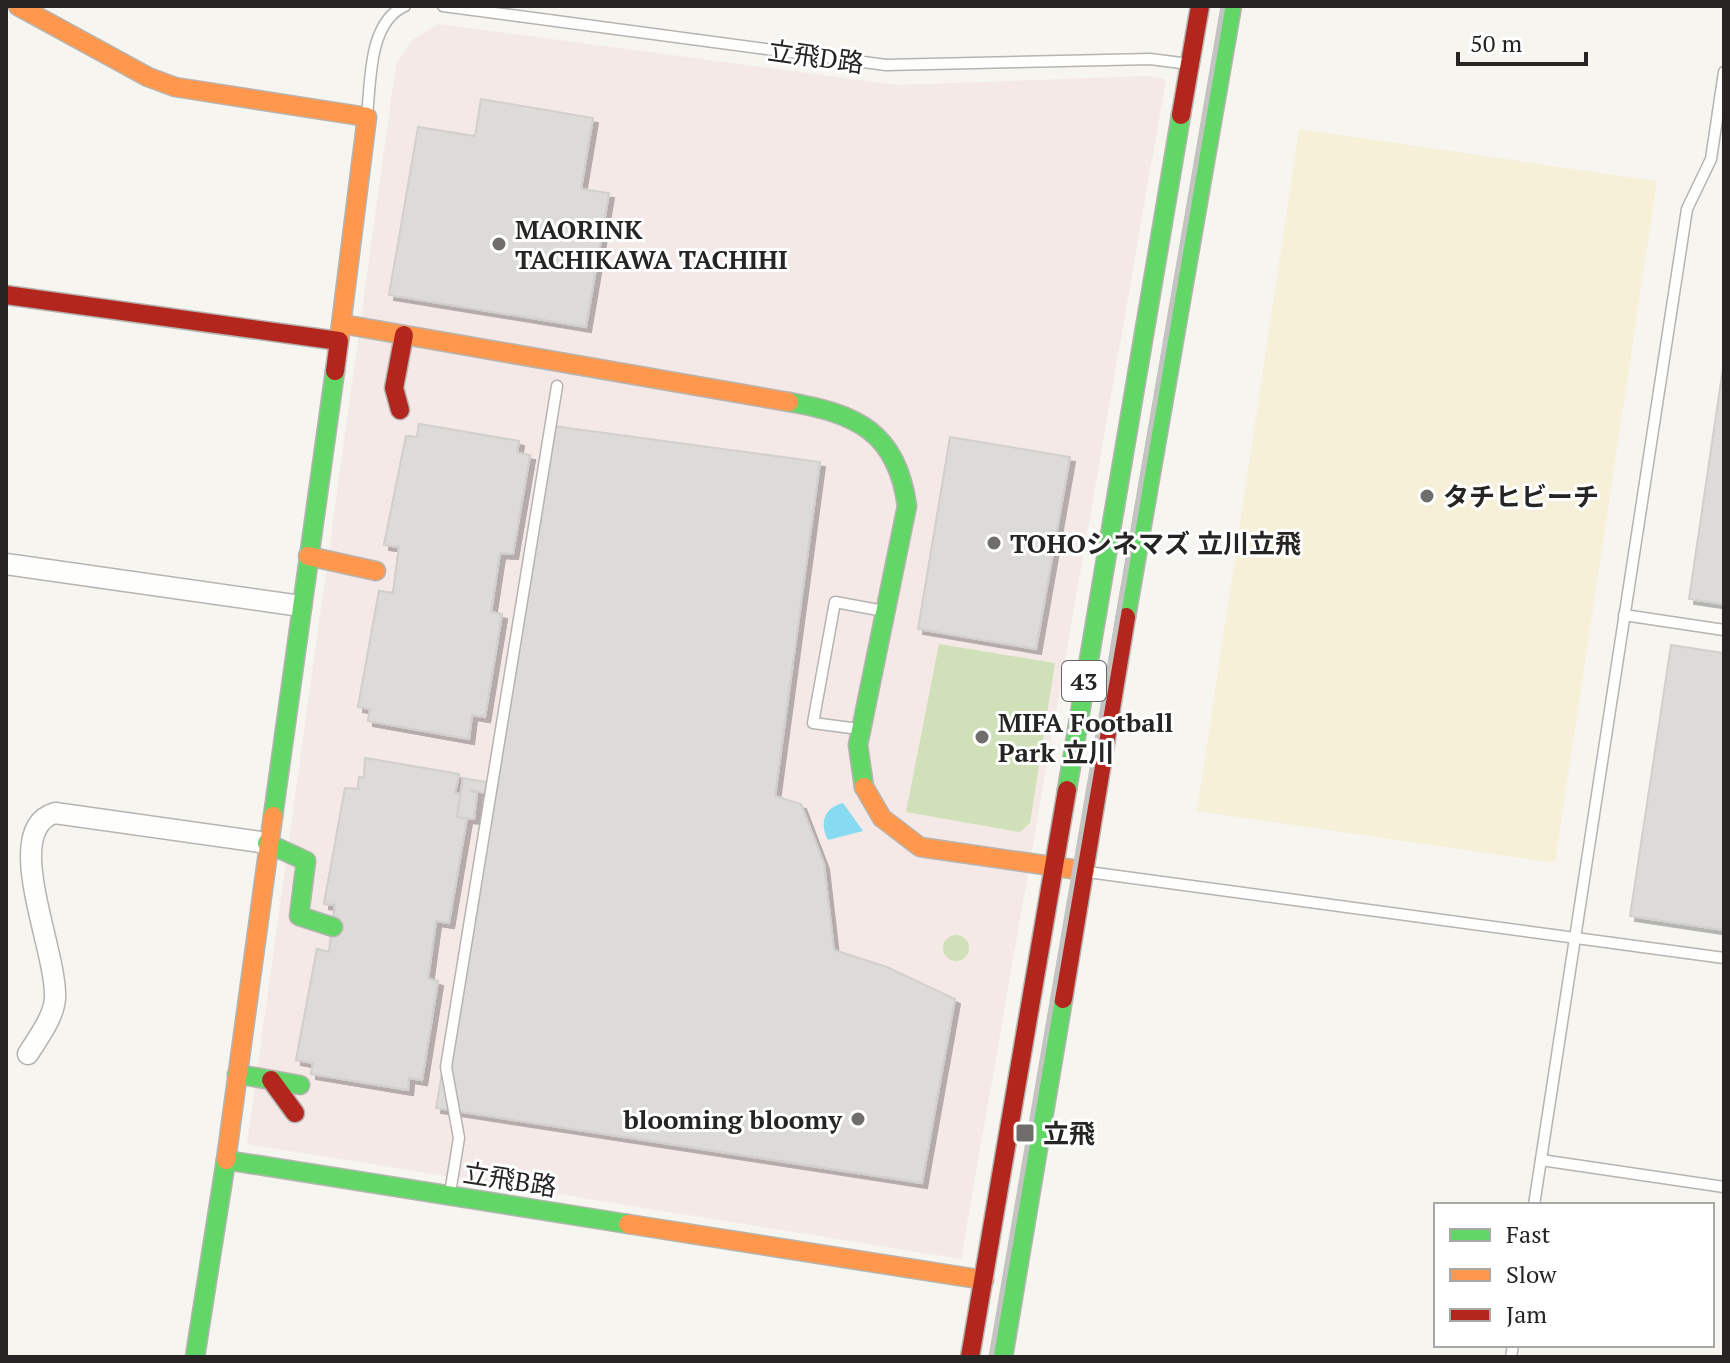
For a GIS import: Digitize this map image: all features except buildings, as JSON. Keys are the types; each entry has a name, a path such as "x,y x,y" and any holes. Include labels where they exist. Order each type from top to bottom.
{"street":[{"path":"18,6 148,77 175,87 367,117 226,1160 195,1357"},
{"name":"43","path":"970,1357 1200,6"},
{"name":"43","path":"1003,1357 1232,6"},
{"path":"6,295 340,333 404,335 850,415 885,442 896,457 906,483 907,506 888,611 861,729 858,772 864,793 882,821 898,836 920,847 1085,871"},
{"path":"400,410 394,388 404,335"},
{"path":"308,556 376,571"},
{"path":"6,564 301,606"},
{"path":"28,1054 55,1002 54,979 19,876 19,848 27,828 43,815 55,813 267,843 306,861 299,916 333,927"},
{"path":"237,1074 300,1085"},
{"path":"271,1080 295,1113"},
{"name":"立飛B路","path":"226,1160 984,1280"}],"lane":[{"path":"367,117 375,47 386,23 405,6"},
{"name":"立飛D路","path":"443,6 886,65 1150,59 1190,64"},
{"path":"1534,1203 1687,209 1711,159 1724,72"},
{"path":"450,1195 459,1138 446,1067 557,386"},
{"path":"861,729 813,723 835,602 888,611"},
{"path":"1624,615 1724,630"},
{"path":"1085,871 1724,958"},
{"path":"1541,1160 1724,1187"}],"shaded area":[{"path":"438,24 897,85 1146,76 1166,79 961,1259 247,1144 396,64 411,41"}],"green space":[{"name":"MIFA Football Park 立川","path":"939,644 1055,663 1030,823 1020,832 906,812"},
{"path":"956,935 966,938 969,948 966,958 956,961 946,958 943,948 946,938"}],"sand":[{"name":"タチヒビーチ","path":"1299,129 1657,181 1555,863 1197,811"}],"water":[{"path":"843,803 863,831 828,840 824,828 825,817 831,808"}],"railway":[{"path":"991,1357 1223,6"}],"traffic: fast":[{"path":"1126,617 1232,6"},
{"path":"1067,790 1181,115"},
{"path":"273,816 335,371"},
{"path":"789,402 835,413 870,431 894,460 907,506 858,745 864,787"},
{"path":"267,843 306,861 299,916 333,927"},
{"path":"1003,1357 1063,999"},
{"path":"237,1074 300,1085"},
{"path":"195,1357 226,1160 628,1224"}],"traffic: slow":[{"path":"18,6 148,77 175,87 367,117 339,341"},
{"path":"342,324 789,402"},
{"path":"308,556 376,571"},
{"path":"864,787 882,818 920,847 1085,871"},
{"path":"226,1160 273,816"},
{"path":"628,1224 984,1280"}],"traffic: jam":[{"path":"1181,115 1200,6"},
{"path":"6,295 339,341 335,371"},
{"path":"400,410 394,388 404,335"},
{"path":"1063,999 1126,617"},
{"path":"970,1357 1067,790"},
{"path":"271,1080 295,1113"}],"place":[{"name":"MAORINK TACHIKAWA TACHIHI","path":"499,244"},
{"name":"タチヒビーチ","path":"1427,496"},
{"name":"TOHOシネマズ 立川立飛","path":"994,543"},
{"name":"MIFA Football Park 立川","path":"982,737"},
{"name":"blooming bloomy","path":"858,1119"},
{"name":"立飛","path":"1025,1133"}]}
